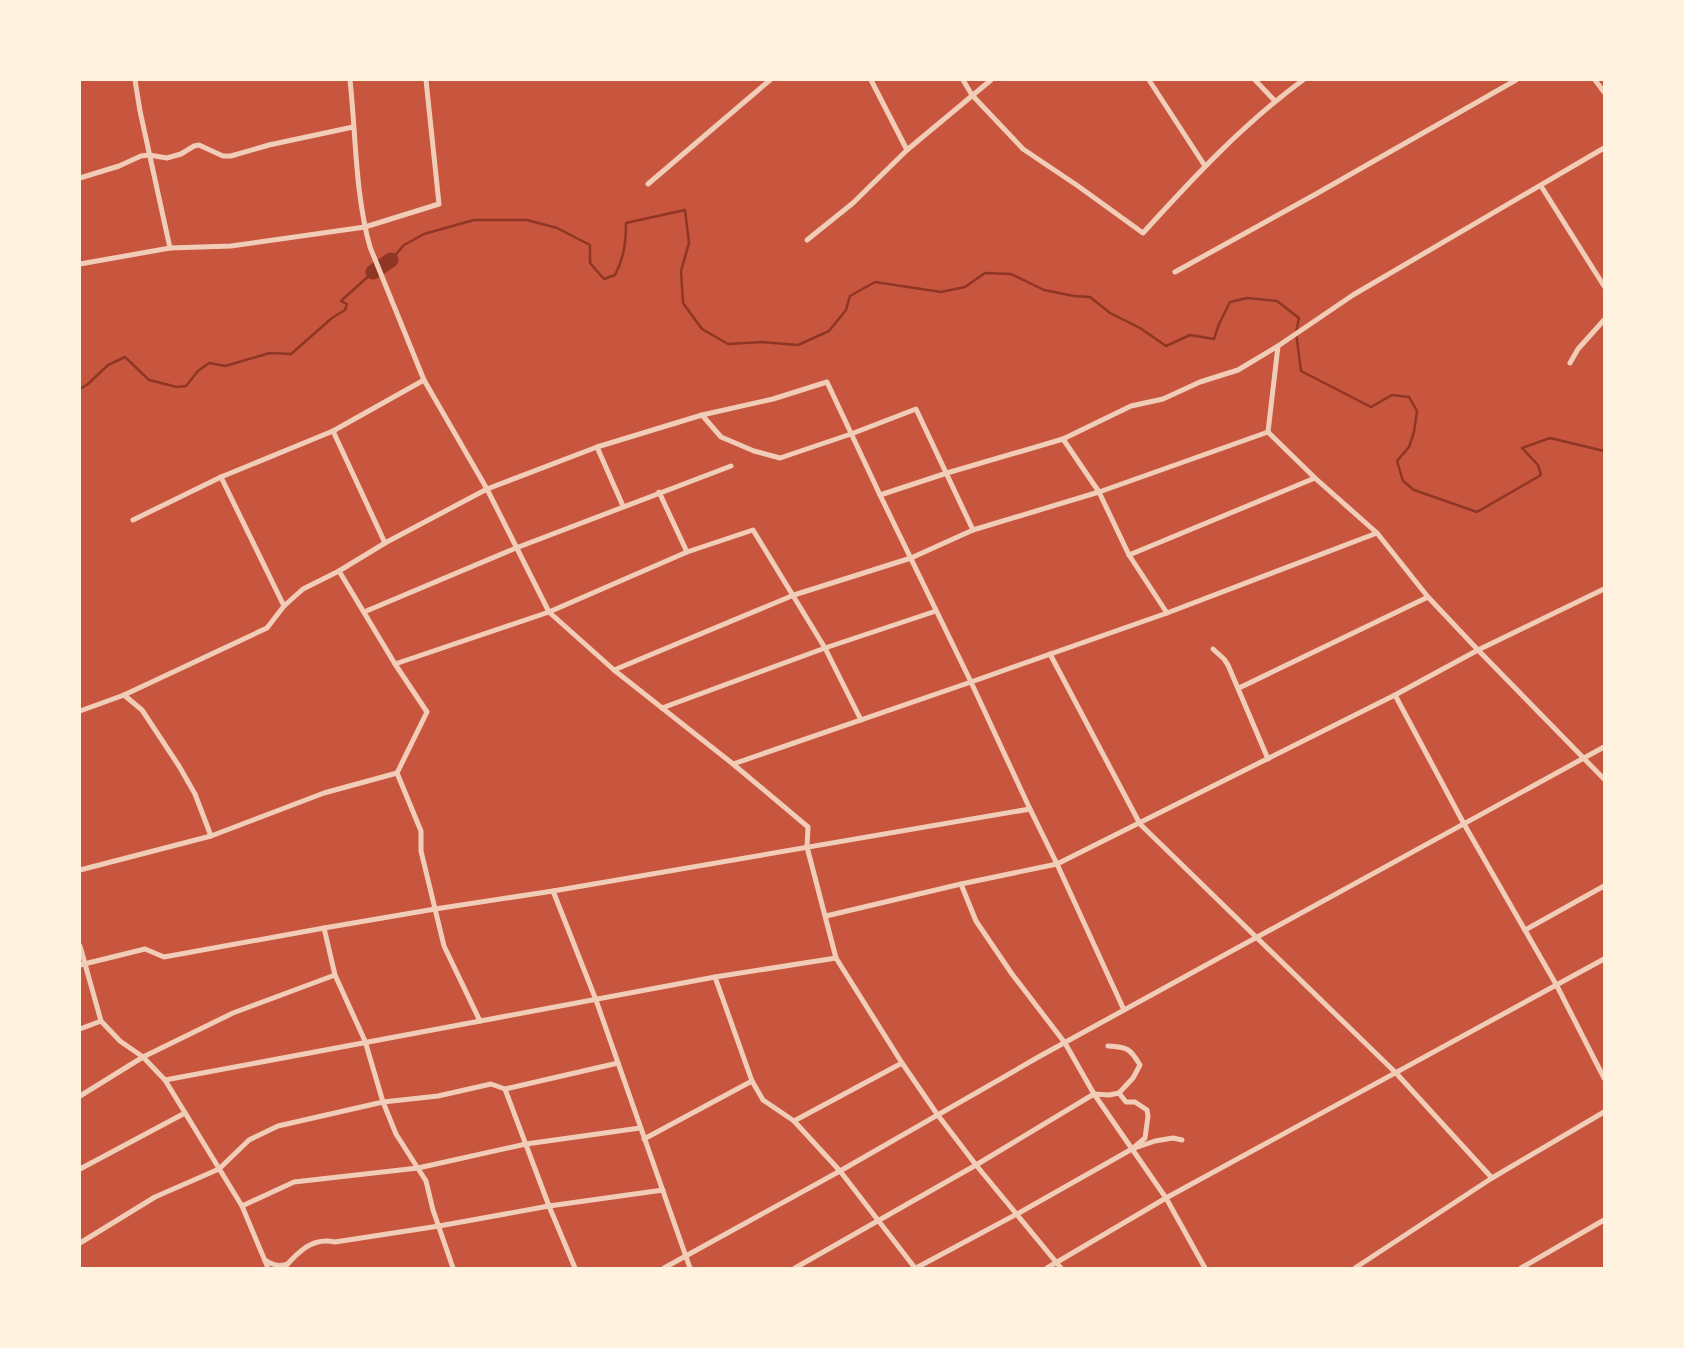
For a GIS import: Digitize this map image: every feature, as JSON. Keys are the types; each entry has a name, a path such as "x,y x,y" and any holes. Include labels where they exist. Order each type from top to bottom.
{"street":[{"path":"135,80 149,155 170,248"},
{"path":"350,80 353,127 365,227 370,247 424,380 487,489 550,612 614,670 733,764 808,827 807,847 836,958 902,1063 937,1114 976,1165 1061,1268"},
{"path":"80,264 170,248 231,246 365,227 439,204 426,80"},
{"path":"648,184 770,80"},
{"path":"871,80 907,150"},
{"path":"963,80 972,95 1023,149 1142,233 1205,166 1274,101 1303,80"},
{"path":"807,240 853,203 907,150 992,80"},
{"path":"1149,80 1205,166"},
{"path":"1255,80 1274,101"},
{"path":"1175,272 1516,80"},
{"path":"1595,80 1604,92"},
{"path":"80,178 149,155 167,158 181,154 199,145 223,156 231,156 269,145 353,127"},
{"path":"880,495 947,472 1063,439 1132,406 1163,399 1200,382 1238,370 1278,346 1353,295 1604,148"},
{"path":"1541,186 1604,286"},
{"path":"1570,363 1578,349 1604,320"},
{"path":"1268,432 1278,346"},
{"path":"133,520 221,477 333,431 424,380"},
{"path":"80,712 124,695 267,628 284,606 304,588 487,489 596,447 702,415 773,399 827,382 1058,864 1124,1010"},
{"path":"702,415 721,437 754,451 780,458 852,434 916,409 973,530"},
{"path":"333,431 386,543"},
{"path":"1268,432 1314,478 1377,534 1428,597 1604,779"},
{"path":"614,670 794,595 911,558 973,530 1098,492 1268,432"},
{"path":"1063,439 1098,492 1129,555 1167,613"},
{"path":"596,447 623,506"},
{"path":"364,612 516,548 731,466"},
{"path":"221,477 284,606"},
{"path":"1129,555 1314,478"},
{"path":"659,492 687,552"},
{"path":"395,664 550,612 687,552 753,530 825,648 861,720"},
{"path":"733,764 1167,613 1377,534"},
{"path":"339,570 426,712 397,773 421,831 421,851 444,946 480,1021"},
{"path":"826,916 961,884 1058,864 1395,695 1478,650 1604,588"},
{"path":"1239,688 1428,597"},
{"path":"662,708 825,648 936,610"},
{"path":"1213,650 1224,659 1239,688 1268,759"},
{"path":"1050,654 1140,824 1396,1073 1492,1178"},
{"path":"124,695 142,710 179,766 195,794 211,836"},
{"path":"1395,695 1464,824 1557,986 1604,1078"},
{"path":"664,1268 1124,1010 1604,747"},
{"path":"80,870 211,836 324,793 397,773"},
{"path":"83,964 145,949 164,957 435,909 554,891 1030,809"},
{"path":"961,884 976,921 1012,974 1065,1043 1094,1094 1166,1198 1205,1268"},
{"path":"1525,930 1604,886"},
{"path":"554,891 596,1000 690,1268"},
{"path":"324,928 335,974 365,1041 382,1102 396,1134 426,1181 453,1268"},
{"path":"80,946 83,964 101,1021 120,1040 143,1057 164,1080 242,1206 268,1268"},
{"path":"164,1080 714,977 836,958"},
{"path":"1047,1268 1166,1198 1604,959"},
{"path":"80,1096 143,1057 233,1013 335,974"},
{"path":"714,977 752,1081 763,1100 794,1121 840,1171 915,1268 1017,1214 1132,1149 1155,1141 1172,1138 1182,1140"},
{"path":"80,1029 101,1021"},
{"path":"795,1268 976,1165 1094,1094 1109,1095 1119,1093 1133,1078 1140,1065 1134,1054 1125,1047 1108,1046"},
{"path":"80,1243 154,1197 219,1169 248,1140 278,1126 382,1102 438,1096 491,1084 505,1089 618,1063"},
{"path":"794,1121 902,1063"},
{"path":"644,1139 752,1081"},
{"path":"505,1089 549,1206 575,1268"},
{"path":"1119,1093 1126,1102 1135,1102 1147,1110 1145,1138 1132,1149"},
{"path":"1355,1268 1492,1178 1604,1112"},
{"path":"80,1169 184,1113"},
{"path":"242,1206 294,1182 418,1168 526,1144 640,1128"},
{"path":"264,1260 274,1265 286,1266 311,1244 324,1240 334,1242 439,1226 549,1206 663,1190"},
{"path":"1521,1268 1604,1220"}],"waterway":[{"path":"391,260 404,245 424,234 474,220 527,220 557,228 590,245 590,263 604,279 615,275 621,262 626,237 626,223 685,210 689,243 681,271 683,303 702,329 728,344 762,342 798,345 829,331 846,310 850,296 875,282 941,292 965,287 985,273 1011,274 1044,290 1090,297 1110,313 1140,328 1166,346 1190,335 1214,339 1230,302 1247,298 1277,301 1299,318 1296,332 1301,371 1371,407 1392,395 1409,397 1417,411 1414,432 1409,447 1397,461 1403,481 1414,490 1477,512 1541,475 1538,465 1522,448 1550,438 1604,451"},
{"path":"373,272 391,260"},
{"path":"80,389 108,365 125,357 149,380 177,387 186,386 198,371 209,363 225,366 270,353 291,354 332,318 345,310 347,304 341,301 373,272"}]}
